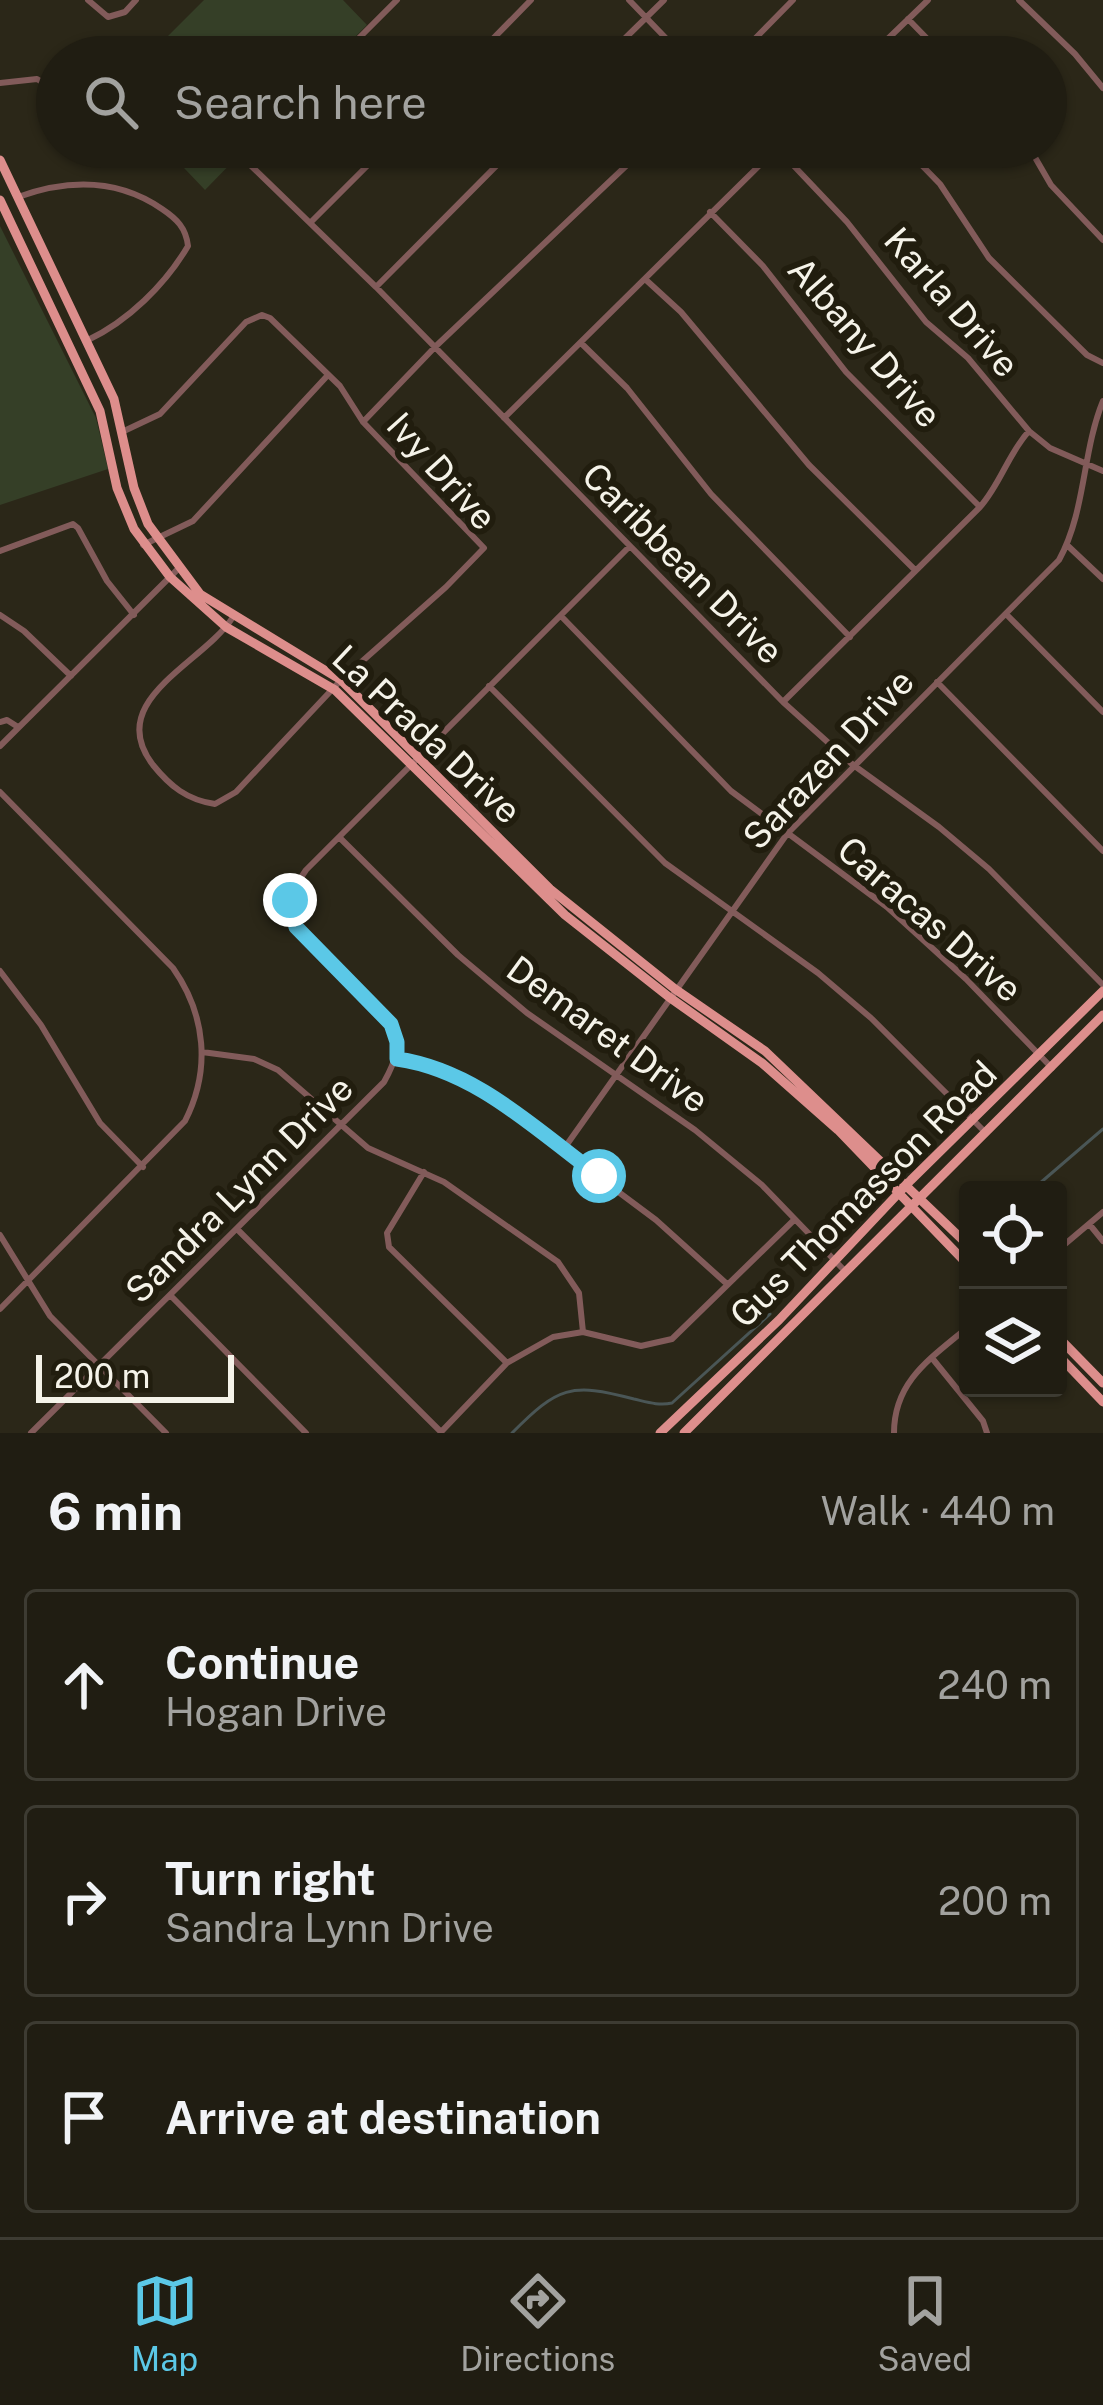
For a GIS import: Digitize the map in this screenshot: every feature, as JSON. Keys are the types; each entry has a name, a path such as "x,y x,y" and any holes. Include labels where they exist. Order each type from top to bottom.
{"main road":[{"name":"La Prada Drive","path":"0,160 111,392 134,488 156,539 229,622"},
{"name":"La Prada Drive","path":"0,200 96,403 117,488 142,545 170,577 229,622 338,685 419,757 550,889 672,993"},
{"path":"96,403 111,392"},
{"name":"La Prada Drive","path":"338,685 409,766 565,916 836,1122 959,1254"},
{"name":"Gus Thomasson Road","path":"660,1433 1103,988"},
{"name":"Gus Thomasson Road","path":"684,1433 1103,1015"},
{"name":"La Prada Drive","path":"915,1203 959,1237"},
{"path":"1067,1346 1103,1383"},
{"path":"1067,1364 1103,1402"}],"street":[{"path":"88,0 108,17 125,12 136,0"},
{"path":"361,36 397,0"},
{"path":"496,36 531,0"},
{"path":"628,0 664,36"},
{"path":"627,36 664,0"},
{"path":"758,36 794,0"},
{"path":"891,36 928,0"},
{"path":"1019,0 1056,36"},
{"path":"908,20 924,36"},
{"path":"1067,46 1103,88"},
{"path":"0,83 36,80"},
{"name":"Caribbean Drive","path":"254,168 783,702 852,764 989,868 1103,988"},
{"path":"311,222 365,168"},
{"path":"376,287 493,168"},
{"path":"363,422 624,168"},
{"path":"504,418 755,168"},
{"name":"Karla Drive","path":"797,168 847,222 926,322 968,358 1030,431 1050,448 1103,471"},
{"path":"924,168 989,258 1087,355 1103,363"},
{"path":"1043,168 1066,204 1103,240"},
{"path":"18,197 54,185 125,189 173,217 186,233 184,254 143,300 118,324 86,340"},
{"name":"Albany Drive","path":"710,212 763,266 846,372 980,507"},
{"path":"645,279 681,312 809,465 915,570"},
{"name":"Ivy Drive","path":"124,431 160,414 246,322 262,315 328,375 363,422 484,548 338,685 226,800 215,804 188,798 146,756 136,731 138,717 159,689 229,622"},
{"path":"580,343 628,388 710,494 850,637"},
{"path":"142,545 193,520 328,375"},
{"name":"Sarazen Drive","path":"563,1150 787,834 1059,560 1067,545 1103,400"},
{"path":"783,702 980,507 1004,478 1016,448 1030,431"},
{"path":"0,551 73,524 134,615"},
{"path":"1067,545 1103,579"},
{"name":"Sandra Lynn Drive","path":"32,1433 384,1082 397,1059 396,1036 387,1019 322,956 292,918 292,889 629,548"},
{"path":"0,746 179,568"},
{"path":"1006,614 1103,712"},
{"path":"0,615 71,676"},
{"name":"Caracas Drive","path":"561,616 718,778 932,946 1052,1068"},
{"path":"937,682 1103,851"},
{"path":"489,686 665,863 872,1018 986,1133"},
{"path":"0,722 7,720 19,728"},
{"path":"0,792 173,968 192,1000 202,1052 197,1097 185,1121 0,1309"},
{"name":"Demaret Drive","path":"339,837 458,955 527,1013 695,1130 762,1185 847,1272"},
{"path":"0,971 40,1025 100,1123 143,1167"},
{"path":"202,1052 254,1058 278,1070 368,1148 444,1182 568,1271 579,1293 583,1332"},
{"path":"397,1059 439,1068 470,1082 656,1220 728,1284"},
{"path":"424,1172 387,1233 389,1247 508,1363"},
{"path":"1067,1243 1103,1212"},
{"path":"238,1229 441,1433 508,1363 553,1337 583,1332 641,1346 664,1343 794,1220"},
{"path":"1089,1225 1103,1241"},
{"path":"0,1235 50,1316 166,1433"},
{"path":"171,1296 307,1433"},
{"path":"894,1433 901,1391 959,1335"},
{"path":"932,1358 983,1421 987,1433"}],"green space":[{"path":"204,0 343,0 367,25 356,36 168,36"},
{"path":"184,168 226,168 205,190"},
{"path":"0,226 96,418 108,469 0,505"}],"waterway":[{"path":"1042,1181 1103,1129"},
{"path":"512,1433 541,1406 566,1392 594,1391 672,1403 770,1314"}],"route":[{"path":"290,900 296,927 391,1024 397,1059 439,1068 470,1082 599,1176"}]}
